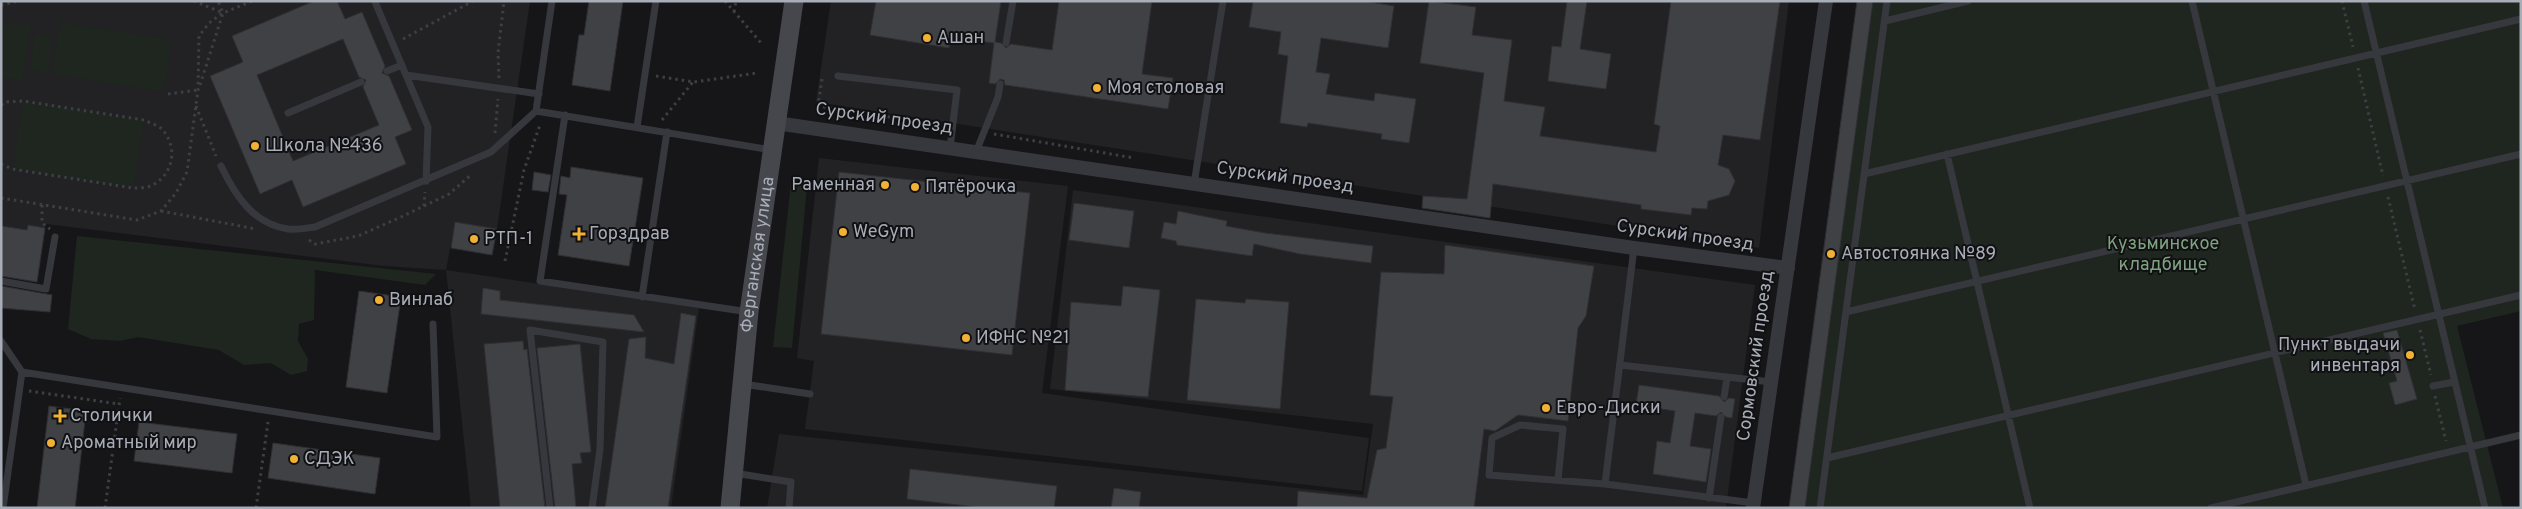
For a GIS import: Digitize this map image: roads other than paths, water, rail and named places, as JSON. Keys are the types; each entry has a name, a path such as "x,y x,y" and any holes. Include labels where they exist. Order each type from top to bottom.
{"street":[{"name":"Ферганская улица","path":"730,508 750,312 794,1"},
{"name":"Сормовский проезд","path":"1753,505 1826,1"},
{"name":"Сурский проезд","path":"776,123 1634,248 1788,268"}],"lane":[{"path":"539,111 539,94 552,1"},
{"path":"637,127 656,1"},
{"path":"1006,43 1013,1"},
{"path":"1194,184 1223,1"},
{"path":"1820,508 1888,1"},
{"path":"1885,21 1968,1"},
{"path":"2192,1 2306,485"},
{"path":"2364,1 2485,508"},
{"path":"375,2 428,127 426,181"},
{"path":"1864,174 2521,19"},
{"path":"387,71 402,65"},
{"path":"406,75 539,94"},
{"path":"838,76 957,90 950,148"},
{"path":"288,113 361,82"},
{"path":"976,152 998,97 1000,84"},
{"path":"221,166 234,193 249,209 265,222 289,229 315,227 491,152 539,111 772,150"},
{"path":"565,115 540,281 750,312"},
{"path":"642,297 667,132"},
{"path":"1947,154 2030,508"},
{"path":"1846,312 2521,154"},
{"path":"1,281 46,289 55,238"},
{"path":"1605,484 1634,248"},
{"path":"1827,458 2521,295"},
{"path":"22,372 437,437 433,324"},
{"path":"550,508 530,330 603,342 600,449 592,508"},
{"path":"1,341 22,372 3,508"},
{"path":"1620,366 1771,382"},
{"path":"1724,397 1727,378"},
{"path":"2433,386 2454,382"},
{"path":"742,384 810,394"},
{"path":"1710,498 1721,417"},
{"path":"1558,480 1563,429 1520,425 1492,438 1489,475 1605,484 1753,505"},
{"path":"2211,508 2521,435"},
{"path":"733,473 791,482 788,508"}],"place":[{"name":"Ашан","path":"927,38"},
{"name":"Моя столовая","path":"1097,88"},
{"name":"Школа №436","path":"255,146"},
{"name":"Раменная","path":"885,185"},
{"name":"Пятёрочка","path":"915,187"},
{"name":"WeGym","path":"843,232"},
{"name":"Горздрав","path":"579,234"},
{"name":"РТП-1","path":"474,239"},
{"name":"Автостоянка №89","path":"1831,254"},
{"name":"Винлаб","path":"379,300"},
{"name":"ИФНС №21","path":"966,338"},
{"name":"Пункт выдачи инвентаря","path":"2410,355"},
{"name":"Евро-Диски","path":"1546,408"},
{"name":"Столички","path":"60,416"},
{"name":"Ароматный мир","path":"51,443"},
{"name":"СДЭК","path":"294,459"}],"park label":[{"name":"Кузьминское кладбище","path":"2163,254"}]}
